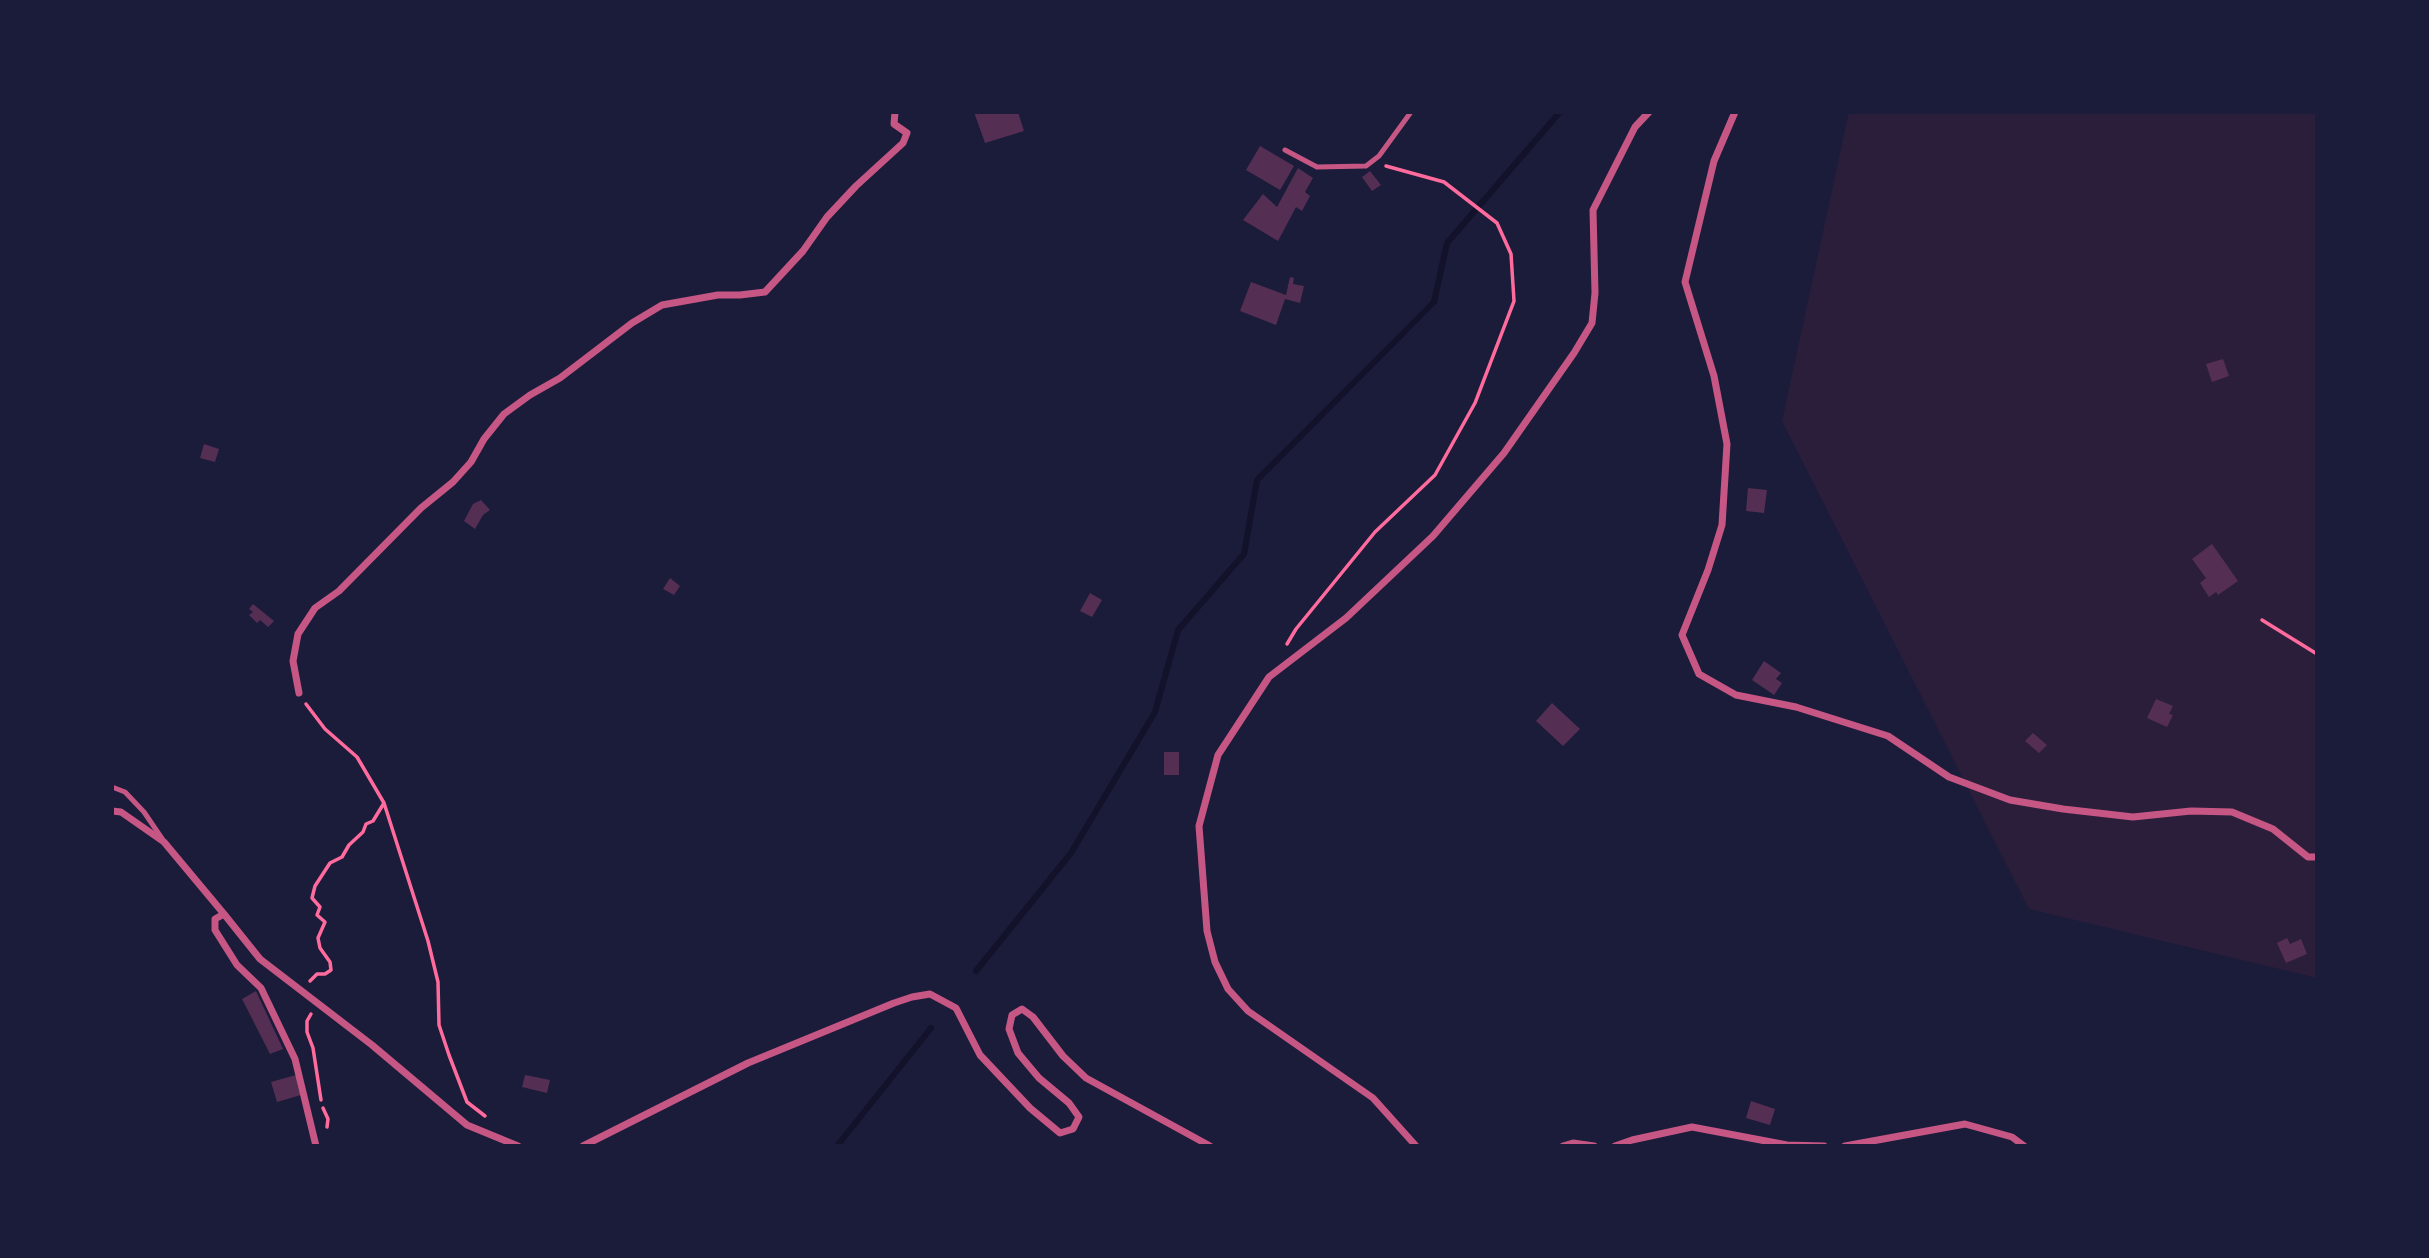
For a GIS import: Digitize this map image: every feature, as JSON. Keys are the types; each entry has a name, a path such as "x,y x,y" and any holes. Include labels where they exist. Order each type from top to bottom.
{"street":[{"path":"299,693 293,661 298,634 315,608 339,591 421,508 453,482 471,463 484,439 504,414 530,395 561,378 632,323 663,305 718,295 765,292 803,251 827,217 903,143 907,133 894,124 895,112"},
{"path":"1416,1146 1373,1098 1248,1011 1228,989 1215,962 1207,931 1199,826 1219,755 1269,677 1346,618 1433,536 1504,453 1574,353 1592,323 1595,293 1593,210 1635,127 1649,112"},
{"path":"1735,112 1714,161 1685,282 1714,376 1727,444 1722,525 1708,570 1682,635 1699,674 1736,695 1796,706 1888,736 1949,777 2010,800 2133,817 2191,811 2232,811 2273,828 2308,857 2317,857"},
{"path":"112,811 121,812 164,842 260,959 372,1045 467,1125 518,1146"},
{"path":"224,914 215,919 215,930 237,965 261,988 295,1059 316,1146"},
{"path":"583,1146 748,1063 894,1003 930,994 956,1008 980,1055 1030,1108 1060,1133 1073,1129 1079,1117 1069,1103 1039,1078 1018,1053 1009,1029 1012,1015 1022,1009 1033,1017 1063,1056 1086,1077 1210,1146"},
{"path":"1845,1146 1965,1124 2012,1137 2024,1146"},
{"path":"1615,1146 1692,1127 1787,1144 1824,1146"},
{"path":"1563,1146 1573,1143 1594,1146"}],"lane":[{"path":"1285,150 1317,167 1366,166 1379,156 1411,112"},
{"path":"112,787 125,792 144,811 164,842"}],"path":[{"path":"1282,653 1296,629 1375,532 1435,475 1475,403 1514,301 1511,254 1497,223 1444,182 1383,166 1379,156"},
{"path":"2262,620 2317,654"},
{"path":"299,693 325,729 356,757 384,803 428,941 438,982 439,1025 449,1055 467,1102 494,1124"},
{"path":"327,1136 328,1119 321,1105 321,1088 307,1032 307,1021 314,1002 307,989 311,978 331,970 318,938 325,922 317,915 320,907 313,898 315,886 330,863 342,857 349,845 363,832 366,824 373,821 384,803"}],"shaded area":[{"path":"1849,112 2317,112 2317,978 2029,909 1782,421"}],"building":[{"path":"974,112 1018,112 1024,131 985,143"},
{"path":"1260,146 1294,166 1280,190 1246,170"},
{"path":"1298,168 1313,178 1305,192 1310,196 1302,211 1296,207 1278,241 1243,220 1263,194 1277,207"},
{"path":"1370,171 1381,185 1372,191 1362,177"},
{"path":"1290,277 1294,278 1293,284 1304,286 1300,303 1285,299 1276,325 1240,311 1251,282 1286,295"},
{"path":"2223,359 2229,376 2212,382 2206,364"},
{"path":"204,444 219,449 215,462 200,458"},
{"path":"1748,488 1767,490 1764,513 1746,511"},
{"path":"481,500 490,510 483,515 475,529 464,521 473,504"},
{"path":"2212,544 2238,581 2218,595 2216,592 2209,597 2200,583 2206,578 2192,559"},
{"path":"670,578 680,586 674,595 663,589"},
{"path":"1090,593 1102,600 1092,617 1080,611"},
{"path":"253,604 274,621 268,627 260,620 257,623 249,615 253,612 249,609"},
{"path":"1764,661 1781,673 1776,679 1782,683 1774,695 1752,680"},
{"path":"2156,699 2173,706 2169,714 2173,715 2167,727 2147,718"},
{"path":"1552,703 1580,729 1563,746 1536,721"},
{"path":"2033,733 2047,745 2039,753 2025,741"},
{"path":"1164,752 1179,752 1179,775 1164,775"},
{"path":"2287,938 2290,944 2301,939 2307,954 2286,963 2277,943"},
{"path":"256,991 283,1049 270,1054 242,999"},
{"path":"296,1075 301,1095 277,1102 271,1082"},
{"path":"525,1075 550,1080 547,1093 522,1087"},
{"path":"1751,1101 1775,1109 1770,1125 1746,1118"}],"waterway":[{"path":"976,971 1071,853 1155,712 1178,630 1244,554 1257,480 1434,302 1447,243 1560,112"},
{"path":"837,1146 931,1028"}]}
